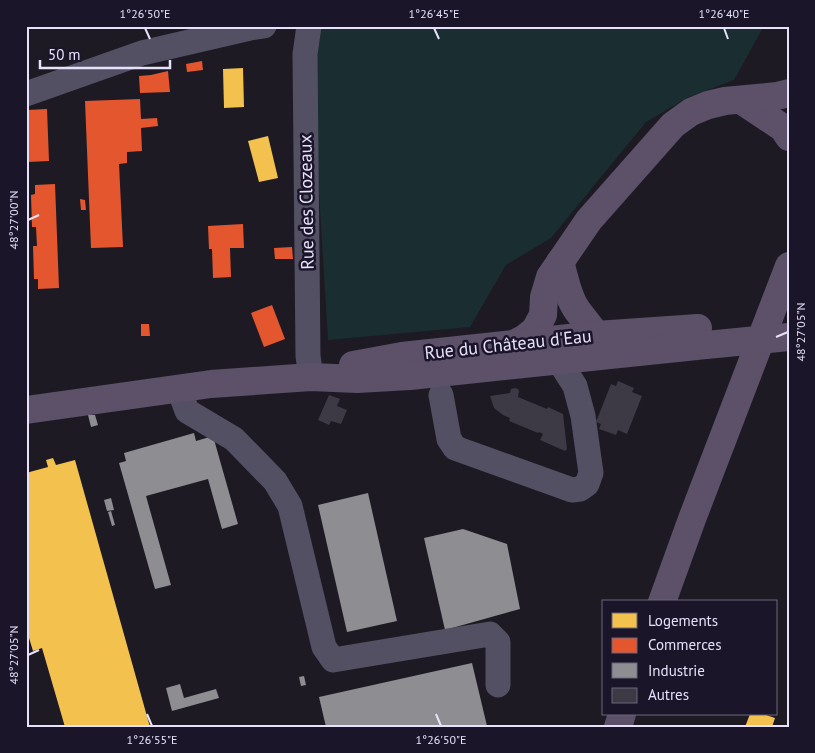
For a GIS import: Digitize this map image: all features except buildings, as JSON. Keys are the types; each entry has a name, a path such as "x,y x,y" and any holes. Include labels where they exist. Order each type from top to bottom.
{"main road":[{"path":"576,309 574,324 555,339 544,297 550,277 589,220 673,125 691,112 708,105 724,101 777,96 789,93"},
{"path":"741,100 783,128 789,137"},
{"path":"560,262 568,292 576,309 588,322 596,335"},
{"path":"663,600 789,266"},
{"path":"707,336 789,319"},
{"name":"Rue du Château d'Eau","path":"311,377 357,364 402,356 514,344 535,330 555,339 707,336"},
{"name":"Rue du Château d'Eau","path":"26,410 211,384 311,377 357,380 410,376 555,339 596,335 707,336"},
{"path":"707,336 789,337"}],"street":[{"path":"26,94 142,53 264,26"},
{"name":"Rue des Clozeaux","path":"309,26 304,54 308,356 311,377"},
{"path":"441,395 449,439 455,448 572,490 580,489 587,484 591,473 583,416 575,386 555,339"},
{"path":"179,388 187,411 234,439 275,481 290,506 324,648 333,660 490,634 498,642 498,685"}],"green space":[{"path":"322,26 764,26 734,80 687,98 646,122 551,238 506,265 470,327 328,340 311,61"}]}
